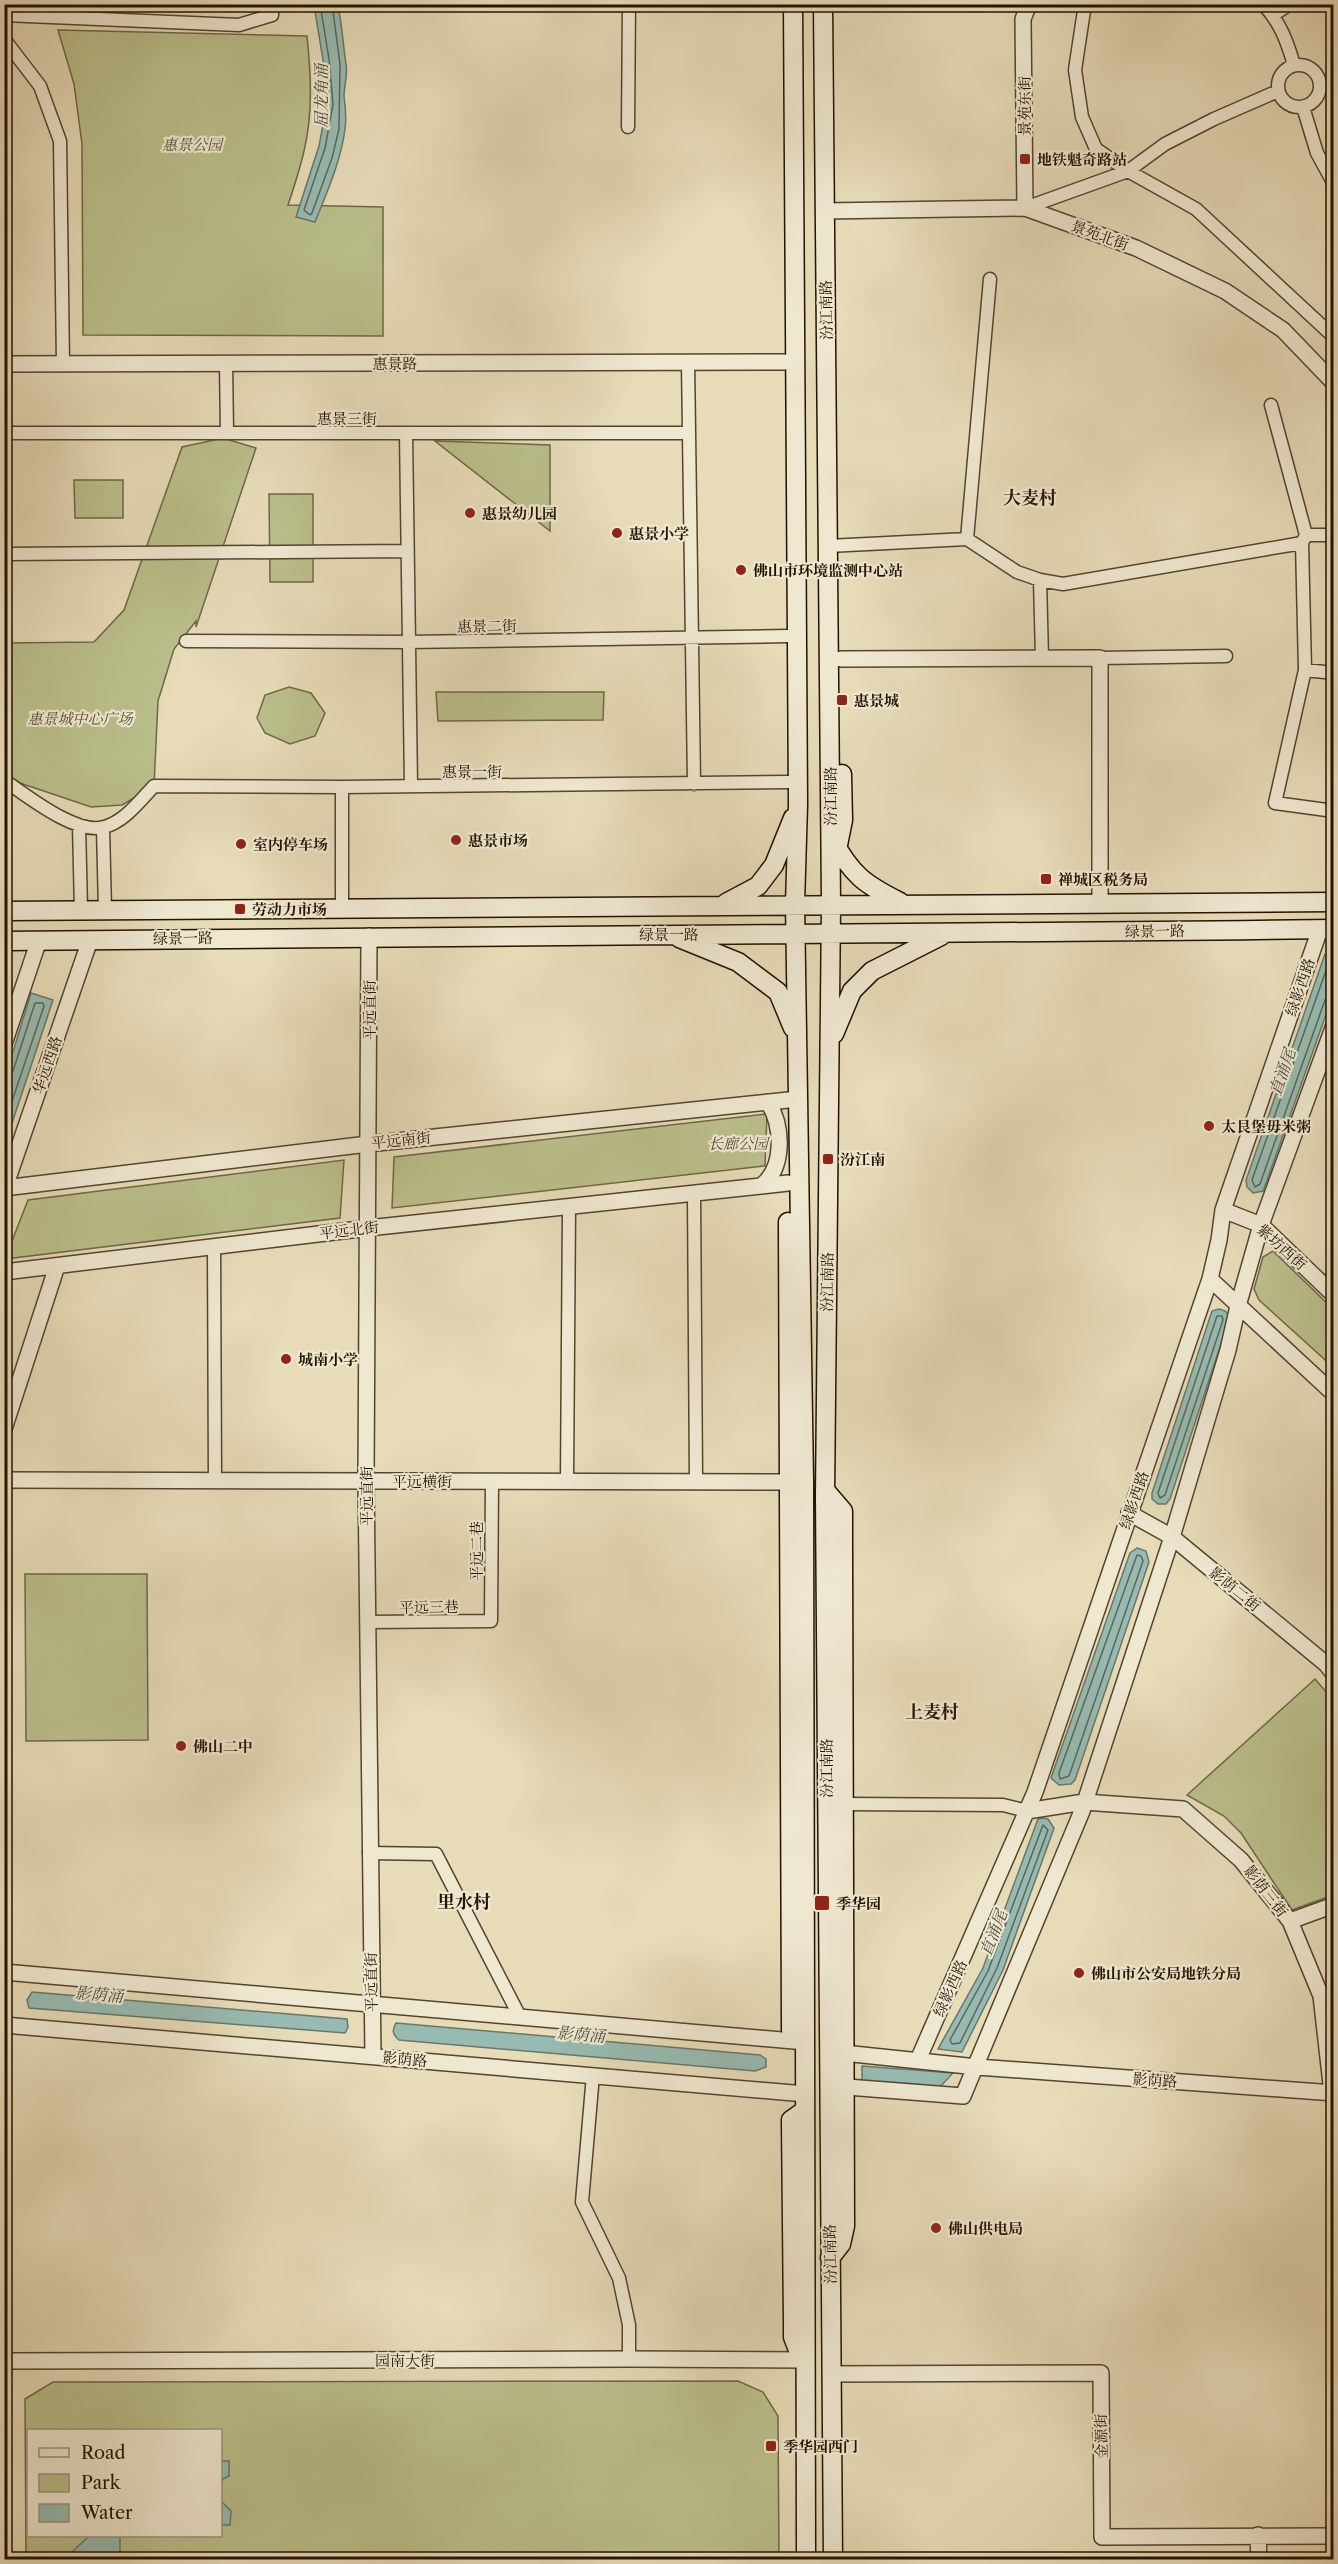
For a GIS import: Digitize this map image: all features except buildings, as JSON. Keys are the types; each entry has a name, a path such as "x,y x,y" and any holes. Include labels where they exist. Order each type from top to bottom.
{"main road":[{"path":"782,4 785,362 792,562 788,636 789,826"},
{"name":"汾江南路","path":"793,4 792,562 798,805 795,904 798,1042 793,1100 797,1804 805,2046 806,2559"},
{"name":"汾江南路","path":"823,4 830,211 833,545 834,843 831,904 825,1490 834,1548 836,1804 830,2258 833,2559"},
{"path":"830,211 832,4"},
{"path":"833,545 841,659 843,820 834,843 846,865 869,886 905,904"},
{"path":"723,904 758,886 774,865 798,805"},
{"name":"绿景一路","path":"4,911 1100,903 1332,898"},
{"name":"绿景一路","path":"4,941 1327,929"},
{"path":"669,934 738,962 778,992 798,1042"},
{"path":"830,1044 852,991 872,971 946,934"},
{"path":"786,1009 793,1100 788,1125 788,1183 796,1482"}],"street":[{"path":"4,15 239,25 272,15 273,4"},
{"path":"628,127 629,4"},
{"name":"景苑东街","path":"1025,208 1023,20 1029,4"},
{"path":"1085,4 1075,70 1082,117 1096,149 1128,171 1196,210 1334,337"},
{"path":"1263,4 1286,36 1294,65"},
{"path":"1273,15 1290,4"},
{"path":"4,39 40,86 60,141 63,364"},
{"path":"1294,65 1309,66 1320,78 1320,93 1304,107 1287,103 1278,91 1282,73 1294,65"},
{"path":"1320,78 1334,77"},
{"path":"1025,208 1128,171 1165,144 1214,118 1278,91"},
{"path":"1304,107 1317,153 1334,184"},
{"name":"景苑北街","path":"830,211 1025,208 1136,248 1225,291 1283,330 1334,383"},
{"path":"967,539 990,279"},
{"path":"688,362 694,784"},
{"name":"惠景路","path":"4,364 785,362"},
{"path":"226,363 227,433"},
{"path":"1271,405 1304,539 1305,670 1275,803 1334,811"},
{"name":"惠景三街","path":"4,433 689,433"},
{"path":"406,433 411,786"},
{"path":"833,545 967,539 1017,572 1040,580 1063,584 1304,539 1334,536"},
{"path":"4,554 406,551"},
{"path":"1040,580 1042,658"},
{"name":"惠景二街","path":"186,641 408,642 788,636"},
{"path":"841,659 1226,656"},
{"path":"1100,658 1100,903"},
{"path":"1305,670 1334,673"},
{"name":"惠景一街","path":"103,828 127,814 154,786 342,787 789,782"},
{"path":"8,785 46,810 79,825 103,828 105,910"},
{"path":"342,787 342,908"},
{"path":"79,825 81,910"},
{"name":"绿影西路","path":"918,2061 1027,1811 1210,1279 1223,1210 1327,929"},
{"name":"平远直街","path":"369,936 366,1480 373,2051"},
{"path":"4,1044 39,940"},
{"name":"华远西路","path":"5,1189 90,940"},
{"path":"834,2085 963,2096 1084,1802 1172,1537 1228,1350 1261,1225 1334,1025"},
{"name":"平远南街","path":"5,1189 368,1144 793,1100"},
{"path":"761,1186 769,1180 778,1159 777,1125 768,1102"},
{"name":"平远北街","path":"4,1272 368,1228 788,1183"},
{"path":"694,1194 696,1481"},
{"path":"567,1481 568,1207"},
{"name":"紫坊西街","path":"1223,1210 1261,1225 1334,1295"},
{"path":"214,1247 215,1480"},
{"path":"4,1429 57,1266"},
{"path":"1210,1279 1334,1394"},
{"name":"平远横街","path":"4,1480 796,1482"},
{"name":"平远二巷","path":"491,1621 492,1481"},
{"name":"影荫二街","path":"1129,1513 1172,1537 1326,1664 1334,1674"},
{"name":"平远三巷","path":"367,1622 491,1621"},
{"name":"影荫三街","path":"1027,1811 1084,1802 1184,1809 1241,1860 1290,1922 1321,1996 1333,2093"},
{"path":"836,1804 1003,1805 1027,1811"},
{"path":"369,1853 436,1854 520,2017"},
{"path":"1290,1922 1334,1905"},
{"path":"4,1972 371,2010 520,2017 805,2046"},
{"name":"影荫路","path":"4,2025 373,2051 805,2097"},
{"name":"影荫路","path":"834,2053 976,2067 1333,2093"},
{"path":"593,2075 582,2202 619,2278 629,2325 629,2359"},
{"name":"园南大街","path":"4,2361 806,2360"},
{"name":"金源街","path":"831,2374 1101,2373 1102,2537 1334,2536"},
{"path":"1258,2535 1259,2559"}],"green space":[{"name":"惠景公园","path":"58,30 307,36 310,79 309,123 297,178 288,205 383,207 383,336 83,335 82,144 74,84"},
{"name":"惠景城中心广场","path":"223,438 256,448 196,627 196,621 174,649 158,701 154,786 122,805 91,807 5,778 4,643 94,642 124,610 182,447"},
{"path":"435,441 550,445 550,531"},
{"path":"74,480 123,480 123,518 75,518"},
{"path":"269,494 313,494 313,582 270,582"},
{"path":"289,687 311,693 325,713 315,736 290,744 265,733 257,718 265,695"},
{"path":"436,692 604,692 603,720 438,721"},
{"name":"长廊公园","path":"767,1114 765,1166 392,1208 394,1157"},
{"path":"344,1160 340,1218 5,1259 28,1200"},
{"path":"1273,1251 1333,1309 1333,1367 1259,1300 1254,1289 1263,1257"},
{"path":"25,1574 147,1574 148,1740 26,1741"},
{"path":"1315,1679 1333,1700 1333,1895 1292,1910 1241,1833 1224,1816 1187,1795"},
{"path":"738,2381 763,2392 778,2416 779,2559 26,2559 25,2399 53,2382"}],"water":[{"path":"314,5 338,5 347,72 343,141 333,176 315,222 296,217 319,146 327,104"},
{"path":"1325,954 1333,954 1333,995 1263,1191 1253,1193 1247,1187 1246,1180"},
{"path":"31,993 53,1000 5,1144 5,1078"},
{"path":"1219,1309 1230,1316 1170,1499 1166,1504 1158,1504 1152,1499 1152,1493 1212,1311"},
{"path":"1137,1548 1146,1551 1149,1562 1075,1780 1071,1784 1059,1785 1051,1778 1130,1553"},
{"path":"1038,1819 1048,1819 1054,1828 1003,1970 962,2052 938,2049 983,1968"},
{"path":"32,1992 347,2019 348,2027 345,2033 29,2008 27,2000"},
{"path":"396,2023 760,2055 766,2059 766,2067 755,2071 399,2040 393,2032"},
{"path":"862,2066 953,2073 940,2087 862,2081"},
{"path":"222,2461 229,2461 229,2476 222,2482"},
{"path":"222,2502 231,2511 230,2525 222,2525"},
{"path":"88,2537 120,2537 120,2559 85,2559 72,2552"}],"place":[{"name":"地铁魁奇路站","path":"1025,159"},
{"name":"惠景幼儿园","path":"470,513"},
{"name":"惠景小学","path":"617,533"},
{"name":"佛山市环境监测中心站","path":"741,570"},
{"name":"惠景城","path":"842,700"},
{"name":"惠景市场","path":"456,840"},
{"name":"室内停车场","path":"241,844"},
{"name":"禅城区税务局","path":"1046,879"},
{"name":"劳动力市场","path":"240,909"},
{"name":"太艮堡毋米粥","path":"1209,1126"},
{"name":"汾江南","path":"828,1159"},
{"name":"城南小学","path":"286,1359"},
{"name":"佛山二中","path":"181,1746"},
{"name":"季华园","path":"822,1903"},
{"name":"佛山市公安局地铁分局","path":"1079,1973"},
{"name":"佛山供电局","path":"936,2228"},
{"name":"季华园西门","path":"771,2446"}],"district":[{"name":"大麦村","path":"1030,498"},
{"name":"上麦村","path":"932,1712"},
{"name":"里水村","path":"464,1902"}],"water label":[{"name":"屈龙角涌","path":"321,96"},
{"name":"直涌尾","path":"1282,1072"},
{"name":"直涌尾","path":"993,1933"},
{"name":"影荫涌","path":"99,1994"},
{"name":"影荫涌","path":"581,2034"}]}
